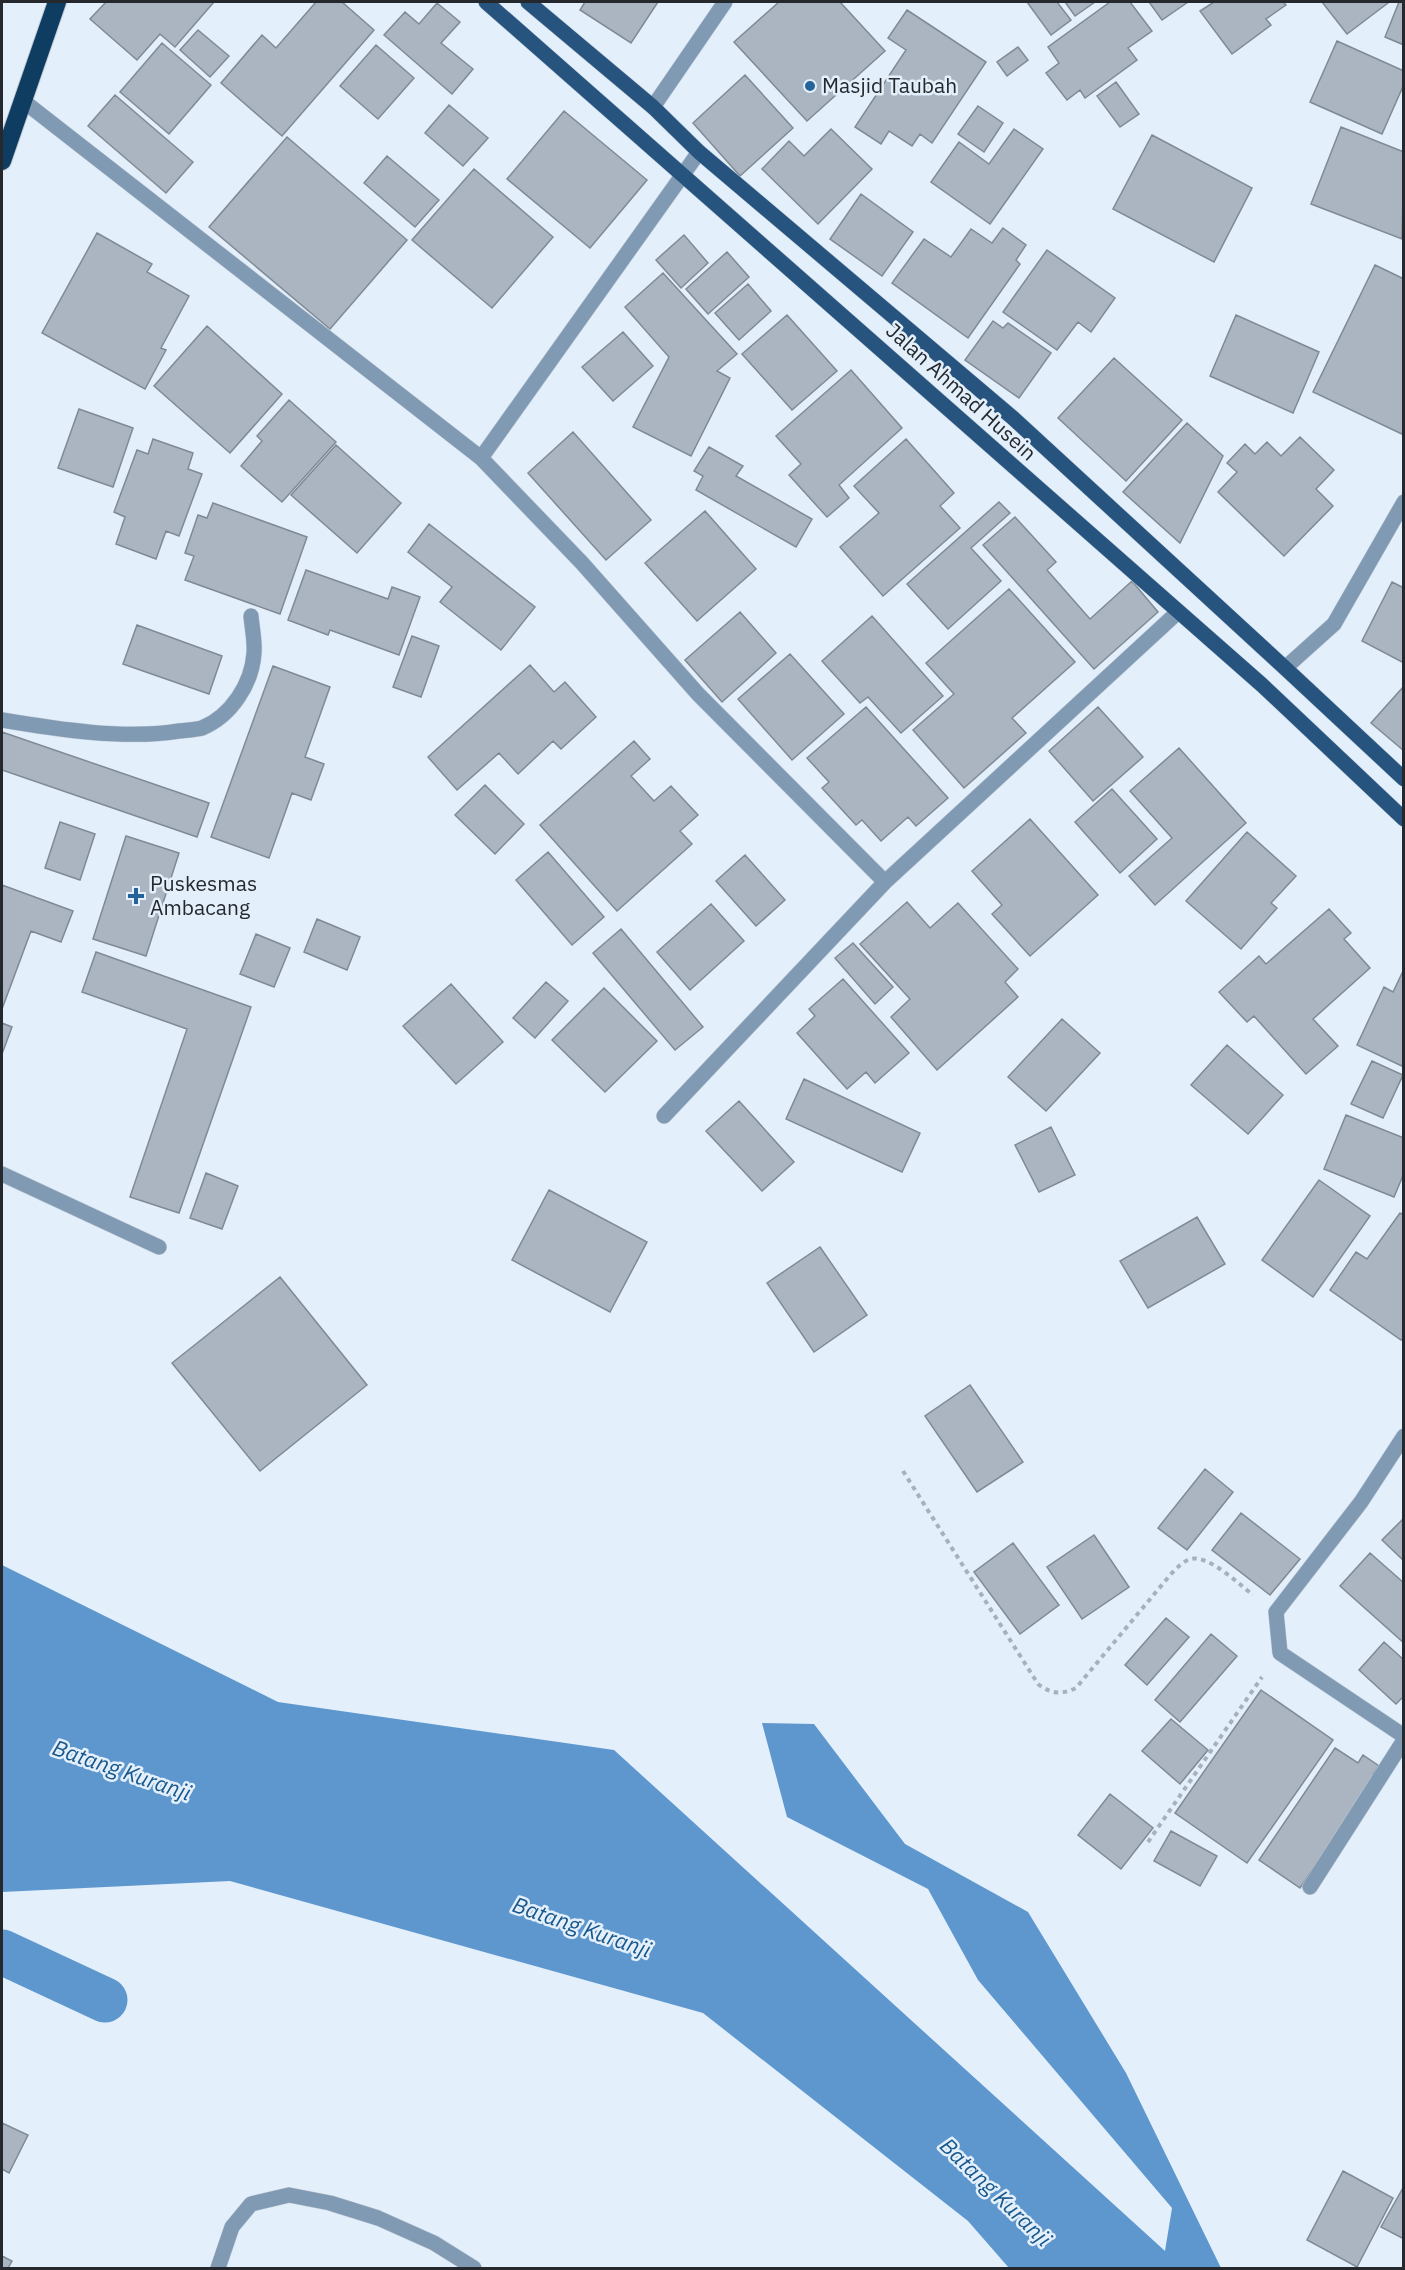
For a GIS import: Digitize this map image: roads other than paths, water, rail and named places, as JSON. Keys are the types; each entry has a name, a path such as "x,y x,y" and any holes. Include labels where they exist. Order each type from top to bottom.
{"highway":[{"path":"2,161 57,2"}],"main road":[{"name":"Jalan Ahmad Husein","path":"486,2 1262,685 1404,819"},
{"name":"Jalan Ahmad Husein","path":"528,2 653,106 699,152 1013,418 1404,779"}],"street":[{"path":"653,106 725,2"},
{"path":"22,100 481,458 582,563 698,694 885,882"},
{"path":"481,458 699,152"},
{"path":"1285,668 1334,624 1404,502"},
{"path":"664,1116 885,882 1178,612"},
{"path":"2,720 48,728 136,734 171,733 201,728 223,716 239,697 250,672 255,652 250,616"},
{"path":"2,1174 159,1248"},
{"path":"1404,1437 1361,1502 1276,1612 1280,1653 1404,1736"},
{"path":"1310,1887 1404,1740"},
{"path":"218,2268 232,2227 252,2204 289,2195 330,2203 378,2218 434,2243 474,2268"}],"water":[{"name":"Batang Kuranji","path":"2,1565 278,1702 614,1750 1165,2251 1172,2208 978,1980 928,1889 787,1817 762,1723 814,1724 905,1844 1028,1912 1126,2073 1221,2268 1009,2268 968,2221 703,2013 230,1881 2,1892"}],"waterway":[{"path":"2,1952 105,2000"}],"place":[{"name":"Masjid Taubah","path":"810,86"},
{"name":"Puskesmas Ambacang","path":"136,896"}]}
